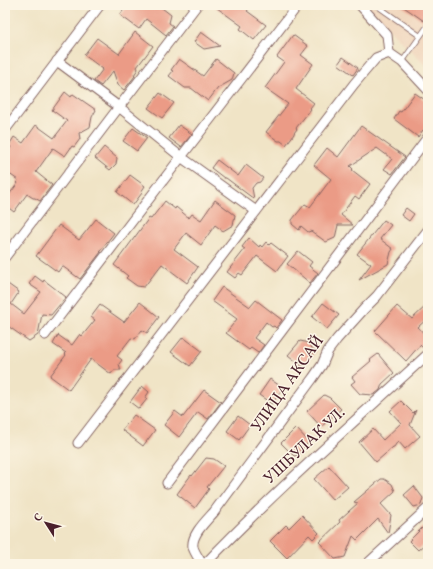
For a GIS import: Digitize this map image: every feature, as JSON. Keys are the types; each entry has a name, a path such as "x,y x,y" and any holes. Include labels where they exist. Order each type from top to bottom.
{"street":[{"path":"5,130 100,5"},
{"path":"5,257 197,5"},
{"path":"45,335 298,5"},
{"path":"360,5 386,35 389,53 402,62 428,90"},
{"path":"78,443 354,84 376,58 389,53"},
{"path":"57,62 120,107 181,157 256,211"},
{"path":"167,483 428,137"},
{"name":"УЛИЦА АКСАЙ","path":"204,564 193,548 196,534 313,378 322,365 328,351 377,296 428,230"},
{"name":"УШБУЛАК УЛ.","path":"204,564 272,497 428,354"},
{"path":"368,564 428,508"}],"lane":[{"path":"376,5 420,36"},
{"path":"402,62 426,28 428,29"}],"shaded area":[{"path":"365,5 428,5 428,68"}],"building":[{"path":"127,5 158,5 171,15 169,23 173,26 166,35 146,19 139,29 120,15"},
{"path":"213,5 252,5 247,11 266,25 254,40 240,29 242,26"},
{"path":"401,5 428,5 428,15 424,21"},
{"path":"135,32 153,46 137,67 138,69 134,75 135,76 124,90 118,85 113,71 101,86 94,81 103,69 84,55 97,38 119,54"},
{"path":"201,32 220,46 204,49 194,42"},
{"path":"293,35 308,46 301,55 313,64 296,89 314,103 286,145 266,132 288,104 265,88 284,62 277,57"},
{"path":"343,57 358,68 353,75 338,64"},
{"path":"179,59 203,76 216,59 234,73 232,80 218,88 208,101 191,88 185,88 169,76 173,71 171,70"},
{"path":"65,92 71,97 73,94 96,110 92,117 90,127 79,133 80,139 74,147 72,146 65,156 53,148 36,172 52,185 40,201 27,194 14,212 5,205 5,200 18,183 18,180 5,171 5,155 11,147 9,145 14,137 23,143 36,125 54,138 67,121 52,110"},
{"path":"160,93 174,103 162,118 148,108"},
{"path":"415,93 428,102 428,131 426,132 423,130 418,137 394,119"},
{"path":"179,125 192,134 181,147 169,138"},
{"path":"361,126 405,157 392,174 384,169 392,159 377,148 350,166 353,169 352,170 370,184 359,199 355,196 341,215 353,225 338,225 335,238 326,242 311,231 308,232 301,226 299,230 292,224 292,220 305,204 310,207 331,179 314,165 327,148 338,157"},
{"path":"133,128 147,138 137,151 123,141"},
{"path":"104,147 117,158 116,164 110,170 95,158"},
{"path":"217,160 238,176 246,165 263,178 252,188 254,199 211,168"},
{"path":"130,175 145,186 141,192 142,193 133,205 117,192"},
{"path":"215,200 235,215 233,225 223,231 215,225 201,245 186,233 174,249 198,267 187,283 162,264 144,287 137,286 126,278 128,276 114,265 149,218 151,219 165,201 175,209 176,207 189,218 192,214 201,220"},
{"path":"406,208 414,214 409,221 401,215"},
{"path":"96,219 114,233 80,279 62,266 58,272 36,256 59,225 79,240"},
{"path":"384,220 391,225 380,239 393,249 388,264 359,280 371,264 357,254"},
{"path":"249,238 259,247 260,245 262,247 266,242 269,245 271,243 288,256 277,271 257,256 242,275 239,273 235,278 227,272 245,249 242,247"},
{"path":"298,251 312,262 309,266 318,273 310,283 287,264"},
{"path":"35,276 43,282 44,280 66,297 51,315 42,314 38,335 29,341 5,324 5,282 19,292 11,304 24,314 41,292 29,284"},
{"path":"222,287 250,307 256,300 282,320 276,328 274,326 272,327 266,322 254,338 264,345 258,353 251,348 249,350 226,333 237,319 212,301"},
{"path":"140,302 159,317 147,333 142,330 135,339 131,338 117,356 122,360 119,364 121,370 114,370 111,374 91,359 69,390 50,376 66,355 66,353 53,344 58,335 72,345 80,334 82,336 95,320 91,317 100,305 124,322"},
{"path":"323,303 339,315 327,329 312,317"},
{"path":"428,304 428,318 418,327 428,338 428,348 424,349 420,345 406,361 375,331 397,306 412,319"},
{"path":"183,337 202,351 190,366 171,352"},
{"path":"300,341 310,343 312,349 316,351 303,367 288,355"},
{"path":"378,354 394,373 382,384 380,390 375,394 360,394 351,384 355,381 352,377"},
{"path":"270,379 283,388 272,404 259,395"},
{"path":"142,386 149,392 145,398 147,399 139,409 130,402"},
{"path":"204,390 221,402 208,419 198,412 179,437 164,425 175,411 183,417"},
{"path":"324,395 330,398 341,409 321,427 307,411"},
{"path":"401,401 413,413 416,410 410,425 420,436 405,449 398,441 394,447 376,462 359,442 373,429 383,440 401,423 390,411"},
{"path":"134,415 155,430 143,446 122,430"},
{"path":"238,416 250,425 239,440 227,431"},
{"path":"296,428 309,442 301,450 299,455 294,456 281,443"},
{"path":"206,458 214,459 224,466 207,487 209,489 195,508 177,494"},
{"path":"329,466 348,487 333,500 314,479"},
{"path":"381,479 384,479 392,484 395,491 381,504 391,515 388,533 378,519 357,540 353,536 345,557 335,559 319,542 340,522 339,520 358,503 354,502"},
{"path":"414,486 423,498 421,505 414,507 404,495"},
{"path":"302,515 319,533 313,539 309,535 287,558 270,541 286,525 289,528"},
{"path":"428,522 428,541 418,550 409,541"}]}
